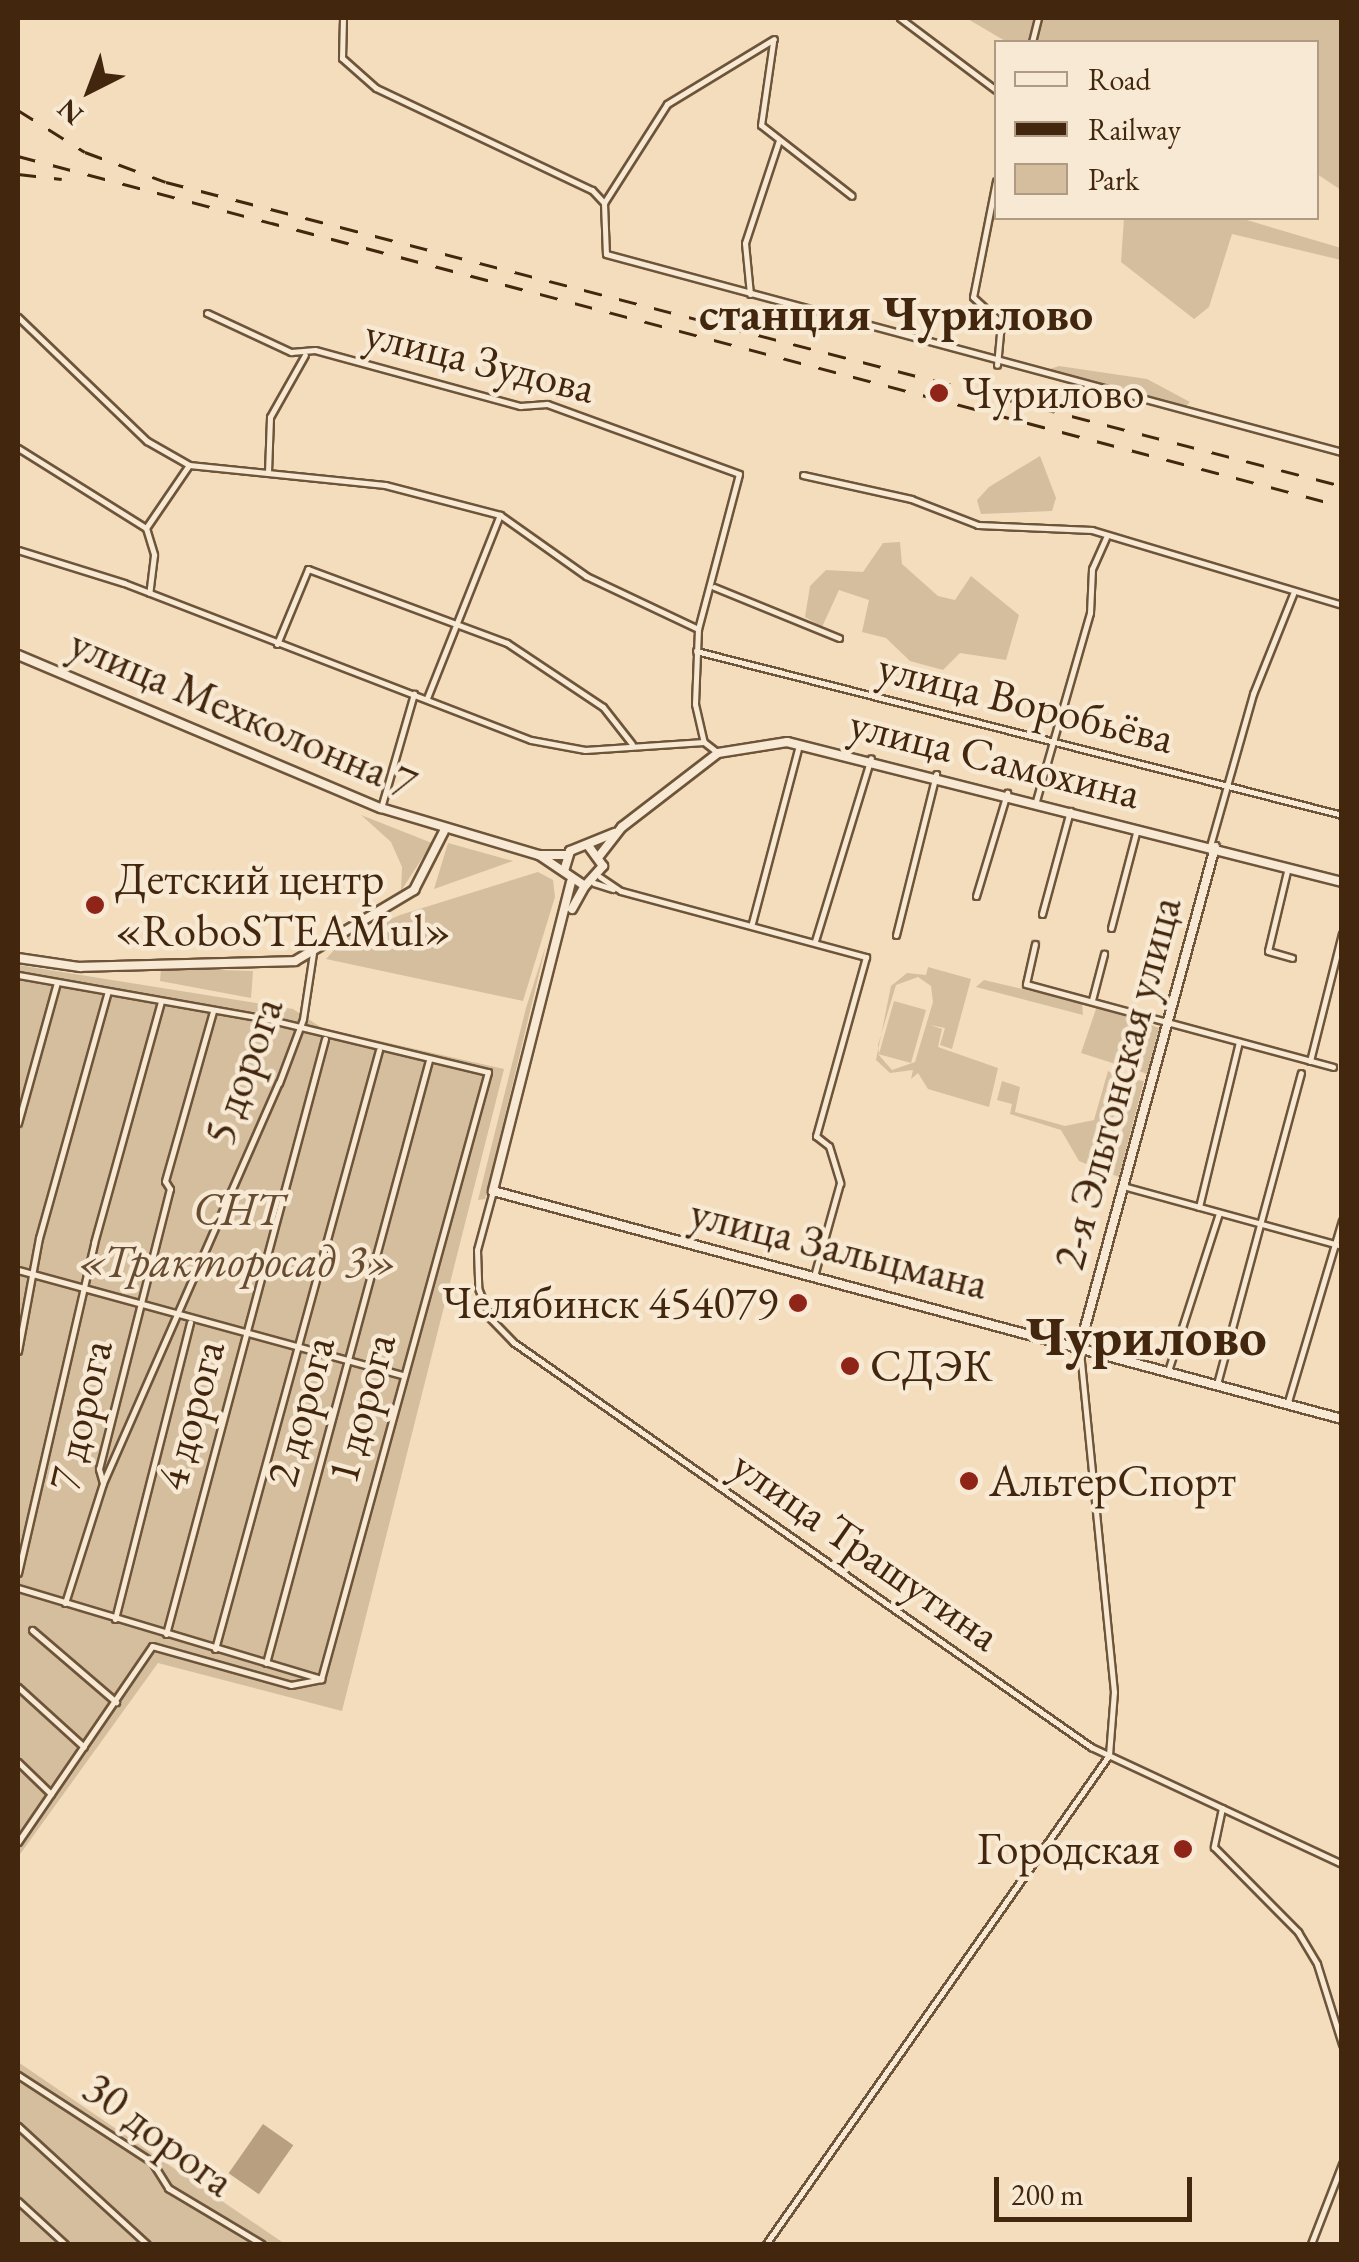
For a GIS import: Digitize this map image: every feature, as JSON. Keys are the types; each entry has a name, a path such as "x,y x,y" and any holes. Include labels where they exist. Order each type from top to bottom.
{"street":[{"path":"342,18 342,58 376,88 592,190 604,204"},
{"path":"900,18 994,88"},
{"path":"852,196 762,126 774,39 667,104 604,204 606,254 997,365 1342,452"},
{"path":"750,294 745,243 780,140"},
{"path":"994,191 973,297 1001,323 997,365"},
{"name":"улица Зудова","path":"207,314 305,355 315,350 520,406 547,404 739,474 714,586"},
{"path":"18,316 147,441 189,465 385,485 500,515 586,576 698,629"},
{"path":"268,473 270,416 305,355"},
{"path":"18,448 146,528 154,554 148,593"},
{"path":"146,528 189,465"},
{"path":"803,475 912,499 978,524 1092,530 1106,538 1342,606"},
{"path":"427,698 500,515"},
{"path":"1036,801 1090,612 1092,569 1106,538"},
{"path":"18,550 148,593 564,748 704,742 718,753 618,831 566,855 539,855"},
{"path":"277,644 308,569 456,619 603,707 632,744"},
{"path":"704,742 696,651 698,629 714,586"},
{"name":"улица Воробьёва","path":"714,586 839,638"},
{"path":"1213,847 1227,784 1293,594"},
{"name":"улица Воробьёва","path":"696,651 1052,745 1227,784 1342,815"},
{"name":"улица Мехколонна 7","path":"18,654 381,808 444,830 539,855"},
{"path":"381,808 414,694"},
{"path":"752,924 800,742"},
{"name":"улица Самохина","path":"718,753 800,742 936,774 1342,882"},
{"path":"816,941 871,758"},
{"path":"896,936 936,774"},
{"path":"976,896 1007,793"},
{"path":"1042,914 1070,810"},
{"path":"1110,928 1138,828"},
{"path":"18,958 80,967 268,964 314,952 414,890 444,830"},
{"path":"569,913 593,882 600,856 618,831"},
{"path":"589,847 600,856"},
{"name":"2-я Эльтонская улица","path":"1109,1756 1114,1692 1080,1346 1213,847"},
{"path":"493,1191 569,913 571,882 564,871 539,855"},
{"path":"564,871 566,855"},
{"path":"1288,868 1268,951 1292,958"},
{"path":"571,882 593,882 866,957 816,1136 829,1146 840,1183 814,1276"},
{"path":"1310,1061 1342,934"},
{"path":"1036,944 1026,984 1166,1018 1333,1068"},
{"name":"5 дорога","path":"103,1484 179,1318 298,1030 314,952"},
{"path":"1092,1000 1104,954"},
{"name":"1 дорога","path":"18,976 213,1011 324,1039 488,1072 322,1678"},
{"path":"18,1123 57,982"},
{"path":"18,1351 30,1273 108,991"},
{"path":"18,1573 161,1002"},
{"name":"7 дорога","path":"65,1603 103,1484 99,1469 213,1011"},
{"name":"4 дорога","path":"166,1634 324,1039"},
{"path":"1199,1207 1238,1042"},
{"path":"216,1649 378,1050"},
{"name":"2 дорога","path":"266,1663 429,1060"},
{"path":"1216,1385 1263,1225 1300,1073"},
{"path":"1122,1186 1342,1246"},
{"name":"улица Зальцмана","path":"493,1191 1342,1419"},
{"name":"улица Трашутина","path":"493,1191 476,1270 483,1304 501,1332 1109,1756 1342,1864"},
{"path":"1168,1371 1220,1212"},
{"path":"1287,1404 1331,1244 1342,1221"},
{"path":"18,1270 190,1322 403,1375"},
{"path":"115,1619 190,1322"},
{"path":"18,1588 322,1678"},
{"path":"32,1630 116,1702"},
{"path":"18,1839 152,1646 292,1685 322,1678"},
{"path":"18,1687 84,1747"},
{"path":"766,2244 1109,1756"},
{"path":"18,1762 51,1794"},
{"path":"1222,1806 1214,1847 1298,1932 1317,1964 1342,2044"},
{"name":"30 дорога","path":"18,2075 152,2162 168,2188 262,2244"},
{"path":"18,2126 146,2244"},
{"path":"1311,2244 1342,2164"},
{"path":"18,2202 64,2244"}],"green space":[{"path":"966,18 1341,18 1341,190 1319,175 1319,40 1004,40"},
{"path":"1124,220 1247,220 1341,248 1341,260 1232,234 1209,307 1194,319 1121,262"},
{"path":"1059,366 1147,379 1190,402 1184,408 1050,369"},
{"path":"1040,456 1056,498 1052,511 981,514 977,500 989,487"},
{"path":"900,542 902,564 938,596 955,600 971,576 1019,615 1006,660 960,653 943,670 910,661 886,638 862,632 869,600 839,590 822,627 805,617 810,586 826,570 863,572 883,543"},
{"path":"361,815 432,843 401,891 402,867 391,842"},
{"path":"448,843 513,861 434,889"},
{"path":"538,872 553,880 555,897 523,1001 326,959 343,940 400,915"},
{"path":"546,945 485,1199 478,1200 526,1008"},
{"name":"СНТ «Тракторосад 3»","path":"18,965 293,1009 322,1028 504,1069 342,1711 158,1663 18,1857"},
{"path":"928,967 971,979 952,1049 940,1045 945,1028 930,1025 942,1029 938,1047 998,1068 989,1107 928,1089 918,1073 911,1079 913,1070 890,1073 876,1060 894,1001 926,1010 911,1063 878,1054 892,1070 915,1062 933,1002 931,986 918,977 896,985 881,1034 891,986 907,973 926,975"},
{"path":"161,968 253,971 251,998 160,981"},
{"path":"984,980 1082,1003 1083,1015 976,987"},
{"path":"1097,1006 1159,1028 1147,1074 1134,1069 1149,1032 1137,1029 1125,1067 1081,1053"},
{"path":"1108,1071 1124,1080 1110,1129 1122,1132 1131,1079 1144,1081 1119,1177 1079,1161 1061,1130 1010,1114 1012,1104 997,1100 1002,1081 1020,1087 1015,1112 1065,1126 1094,1120"},
{"path":"18,2062 285,2244 18,2244"}],"shaded area":[{"path":"263,2124 293,2145 259,2194 229,2173"}],"railway":[{"path":"18,110 85,152 166,182 1342,486"},
{"path":"18,156 1342,506"},
{"path":"18,174 62,179"}],"place":[{"name":"Чурилово","path":"939,393"},
{"name":"Детский центр «RoboSTEAMul»","path":"95,905"},
{"name":"Челябинск 454079","path":"798,1303"},
{"name":"СДЭК","path":"850,1366"},
{"name":"АльтерСпорт","path":"969,1481"},
{"name":"Городская","path":"1183,1849"}],"district":[{"name":"станция Чурилово","path":"896,314"},
{"name":"Чурилово","path":"1146,1336"}]}
